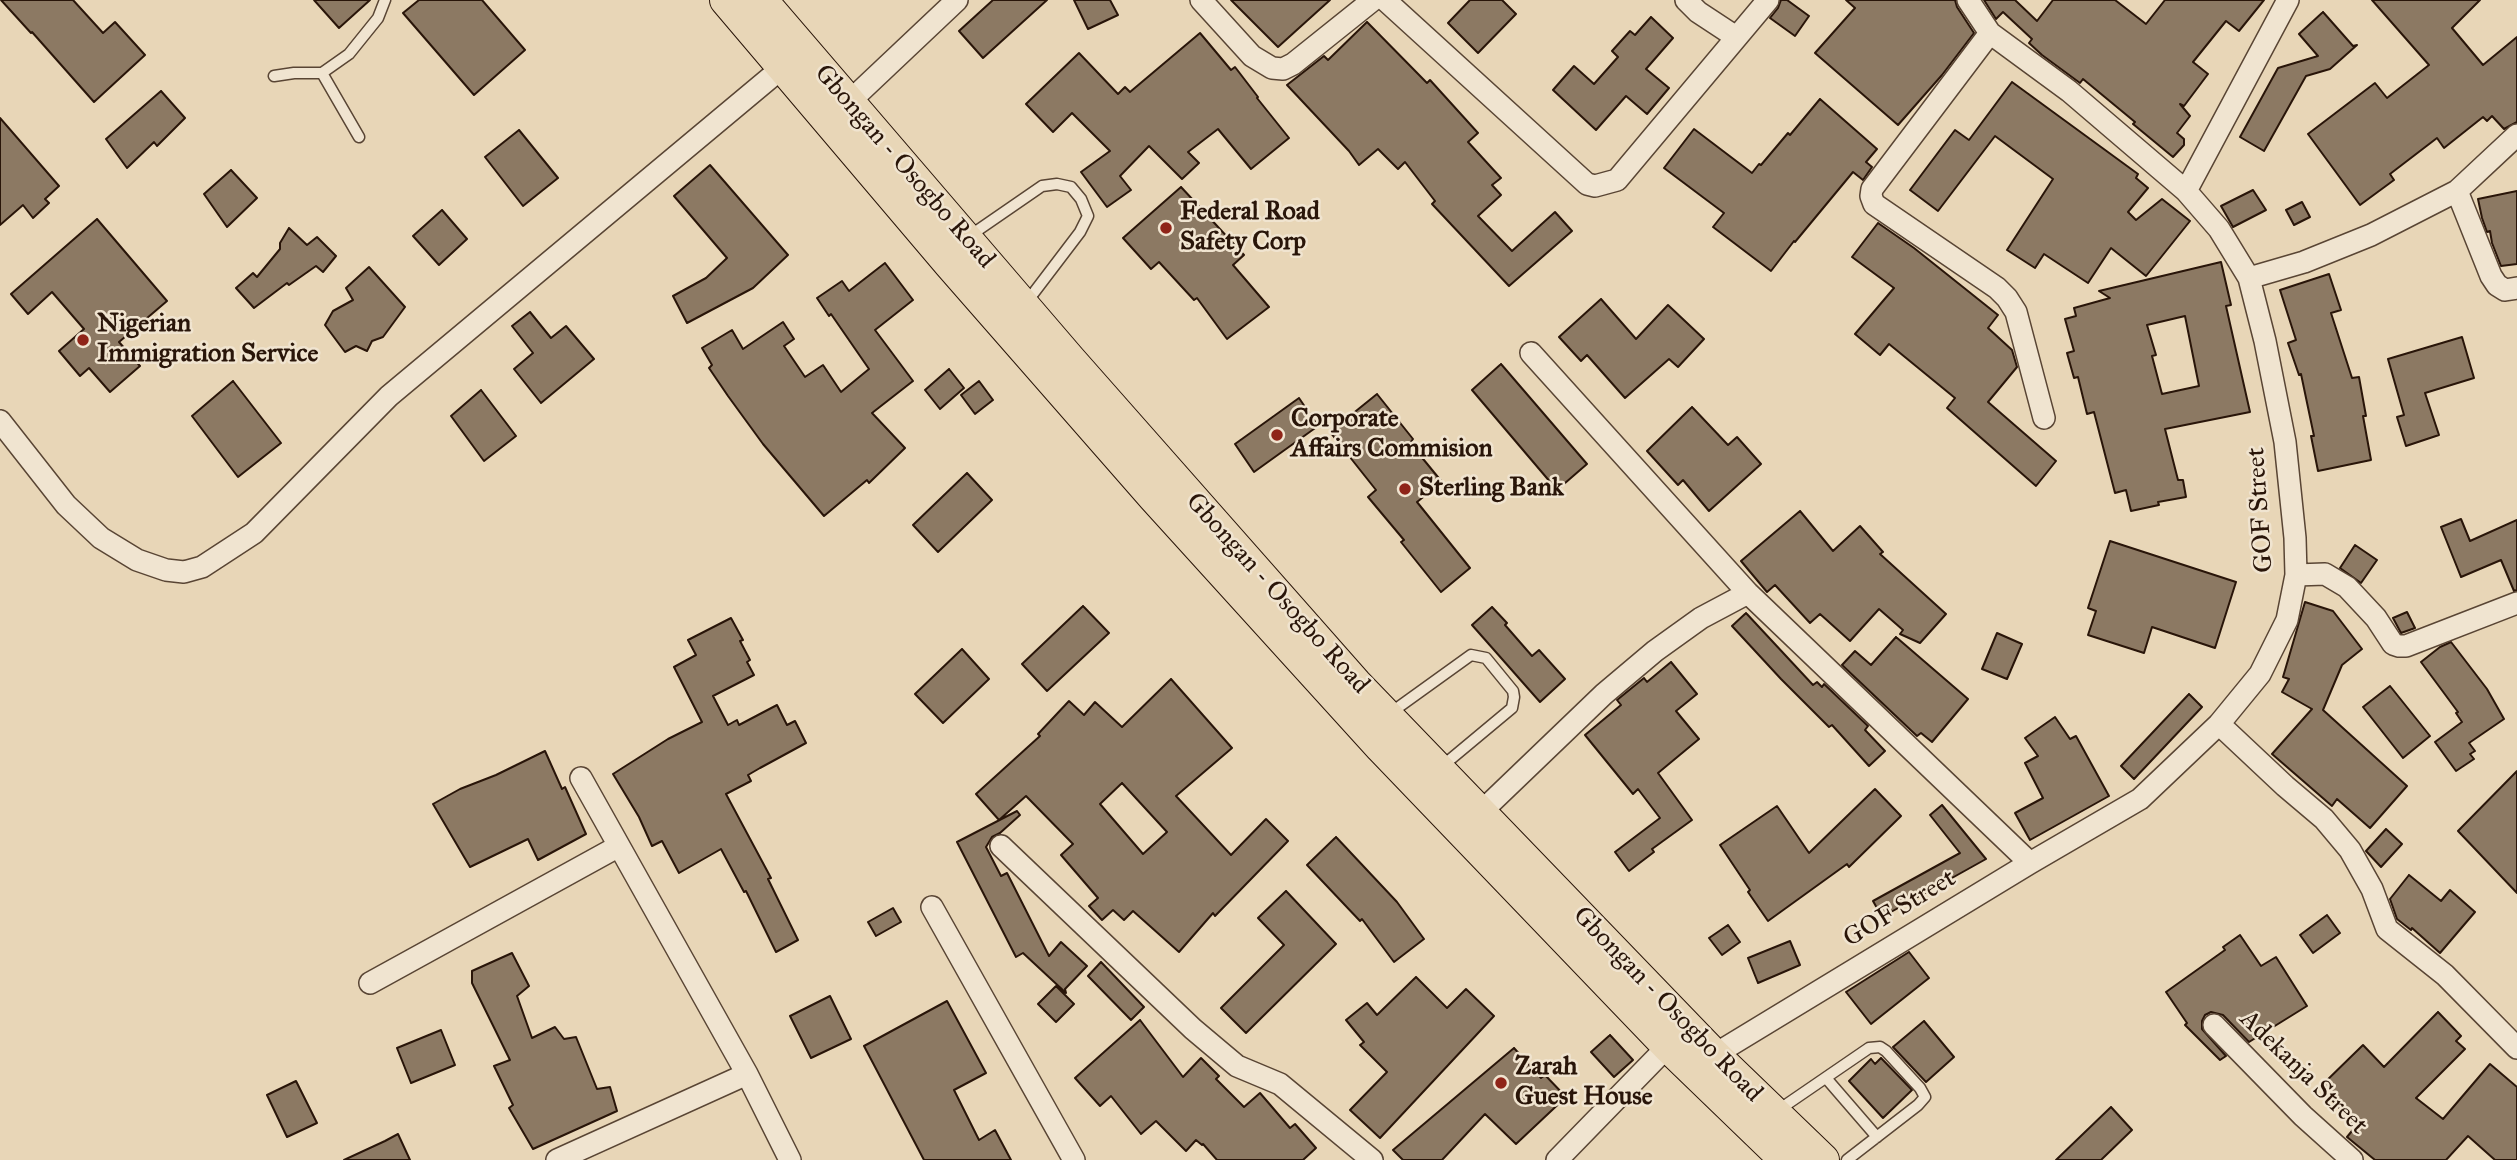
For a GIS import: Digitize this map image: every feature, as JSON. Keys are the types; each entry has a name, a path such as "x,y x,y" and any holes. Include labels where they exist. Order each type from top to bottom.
{"main road":[{"name":"Gbongan - Osogbo Road","path":"726,0 950,264 1163,507 1381,747 1668,1046 1786,1160"},
{"name":"Gbongan - Osogbo Road","path":"761,0 1024,306 1386,716 1714,1055 1822,1160"}],"street":[{"path":"848,103 957,0"},
{"path":"1201,0 1252,55 1272,68 1283,69 1293,64 1373,0"},
{"path":"1385,0 1587,184 1595,186 1617,180 1768,0"},
{"path":"1686,0 1698,12 1736,37"},
{"name":"GOF Street","path":"1714,1055 2140,799 2219,724 2260,674 2287,620 2295,575 2295,538 2285,442 2265,341 2249,278 2219,229 2186,191 2069,90 1990,33 1968,0"},
{"path":"2186,191 2288,0"},
{"path":"1990,33 1872,189 1871,197 1874,204 1997,288 2007,298 2016,312 2044,418"},
{"path":"0,421 66,505 101,538 137,560 166,570 184,572 202,568 254,533 389,396 783,67"},
{"path":"2249,278 2304,262 2371,235 2457,191 2517,135"},
{"path":"2457,191 2491,276 2497,285 2505,290 2517,288"},
{"path":"1531,353 1748,593 2030,863"},
{"path":"2295,575 2325,574 2347,586 2376,618 2393,644 2399,646 2406,646 2517,603"},
{"path":"1480,813 1604,694 1655,651 1701,618 1748,593"},
{"path":"2219,724 2324,819 2350,850 2372,889 2388,929 2445,975 2517,1048"},
{"path":"581,778 747,1074 790,1160"},
{"path":"370,984 619,846"},
{"path":"1001,846 1194,1029 1237,1066 1280,1084 1373,1160"},
{"path":"932,907 1074,1160"},
{"name":"Adekanja Street","path":"2214,1026 2303,1116 2352,1160"},
{"path":"1557,1160 1668,1046"},
{"path":"557,1160 747,1074"}],"lane":[{"path":"274,76 322,73 349,54 378,18 385,0"},
{"path":"322,73 359,137"},
{"path":"966,239 1042,186 1057,184 1071,187 1088,216 1080,232 1024,306"},
{"path":"1386,716 1471,655 1486,658 1513,691 1512,708 1438,770"},
{"path":"1774,1114 1869,1048 1880,1047 1920,1088 1925,1097 1847,1160"},
{"path":"1826,1078 1877,1137"}],"building":[{"path":"1,0 73,0 103,33 115,22 145,55 94,102"},
{"path":"314,0 370,0 339,28"},
{"path":"419,0 482,0 525,50 474,95 403,13"},
{"path":"993,0 1047,0 983,58 959,31"},
{"path":"1074,0 1110,0 1118,15 1088,29"},
{"path":"1231,0 1330,0 1278,47"},
{"path":"1470,0 1502,0 1516,14 1478,53 1448,23"},
{"path":"1781,0 1787,0 1809,16 1795,36 1770,18"},
{"path":"1846,0 1955,0 1974,33 1898,125 1815,53 1855,8"},
{"path":"1984,0 2015,0 2037,21 2053,0 2115,0 2146,24 2165,0 2264,0 2239,31 2226,21 2193,62 2208,74 2184,106 2180,104 2190,116 2177,133 2184,139 2184,145 2173,157 2083,79 2080,83 2042,55 2029,43 2032,39 2003,12 1996,19"},
{"path":"2372,0 2480,0 2452,28 2483,65 2517,37 2517,122 2504,129 2492,116 2487,121 2483,117 2444,148 2437,138 2390,174 2394,180 2360,205 2308,134 2375,83 2387,98 2429,65"},
{"path":"2323,12 2353,46 2357,45 2330,69 2306,76 2264,151 2240,137 2278,68 2318,56 2299,34"},
{"path":"1651,17 1673,38 1646,69 1669,88 1647,114 1626,96 1596,130 1553,90 1574,66 1594,84 1618,57 1612,51 1630,31 1635,35"},
{"path":"1367,22 1427,83 1430,80 1478,133 1468,142 1501,178 1492,185 1501,195 1478,216 1512,251 1555,212 1572,231 1509,286 1432,204 1435,201 1405,162 1398,169 1378,149 1359,165 1287,85 1324,56 1328,60"},
{"path":"1200,33 1231,70 1235,67 1289,138 1251,169 1218,129 1188,152 1199,163 1182,179 1149,146 1120,176 1131,190 1107,207 1081,172 1110,151 1072,113 1053,132 1026,104 1079,53 1118,94 1125,87 1130,92"},
{"path":"2012,82 2138,174 2136,178 2148,188 2128,212 2136,220 2162,199 2190,221 2146,276 2111,248 2088,283 2044,254 2035,268 2007,250 2053,179 1995,136 1938,211 1910,190 1955,130 1969,140"},
{"path":"161,91 185,118 157,146 154,142 127,168 106,139"},
{"path":"1820,99 1877,149 1866,162 1872,167 1863,180 1853,172 1771,271 1713,227 1724,213 1664,168 1694,129 1752,173 1788,133 1790,135"},
{"path":"0,118 59,186 45,199 49,203 33,218 23,205 0,225"},
{"path":"519,130 558,178 523,206 485,157"},
{"path":"710,165 788,255 753,288 687,323 673,296 706,278 727,258 674,196"},
{"path":"231,170 257,198 227,227 204,194"},
{"path":"1181,187 1244,255 1233,265 1269,307 1227,339 1197,298 1194,300 1159,262 1151,269 1123,238"},
{"path":"2253,190 2266,210 2233,227 2221,206"},
{"path":"2517,191 2517,264 2501,266 2490,231 2487,232 2482,218 2478,199"},
{"path":"2302,202 2310,217 2294,225 2286,210"},
{"path":"442,210 467,239 439,265 413,236"},
{"path":"97,219 167,301 119,342 140,366 110,392 89,368 80,376 59,351 84,329 52,292 28,314 11,294"},
{"path":"1878,223 1998,315 1988,328 2012,350 2017,367 1988,402 2056,461 2036,486 1947,408 1955,398 1889,344 1880,355 1855,334 1894,288 1852,257"},
{"path":"289,228 307,245 317,237 336,256 323,272 316,266 289,285 287,283 254,308 236,288 253,273 257,277 280,249 280,243"},
{"path":"2221,262 2231,305 2226,306 2250,412 2165,429 2178,480 2183,480 2186,497 2131,511 2126,490 2115,493 2094,412 2087,414 2078,377 2074,378 2067,353 2074,351 2065,319 2076,316 2074,308 2110,298 2099,291","holes":["2185,316 2199,386 2162,394 2152,356 2156,355 2147,325"]},
{"path":"885,263 913,300 875,330 913,381 872,413 905,448 869,483 867,480 824,516 763,444 728,396 709,368 712,365 702,348 732,330 743,349 783,322 794,339 784,346 805,377 823,365 841,392 869,369 817,298 842,281 849,291"},
{"path":"369,267 405,307 383,337 372,341 367,351 356,346 345,352 325,325 333,311 353,300 346,288"},
{"path":"2329,274 2341,310 2331,313 2352,378 2359,377 2371,460 2318,471 2311,436 2314,436 2301,374 2299,375 2288,343 2296,340 2280,290"},
{"path":"1601,299 1636,339 1668,305 1704,339 1678,367 1669,359 1625,398 1587,355 1581,361 1559,337"},
{"path":"530,312 551,338 566,326 594,359 541,403 514,369 533,353 512,326"},
{"path":"2462,337 2474,378 2425,393 2439,435 2406,446 2397,417 2404,415 2388,359"},
{"path":"1501,364 1587,464 1557,490 1472,390"},
{"path":"949,369 964,388 940,409 925,390"},
{"path":"233,381 281,443 238,477 192,416"},
{"path":"979,381 993,400 975,414 961,395"},
{"path":"481,390 516,436 484,461 451,416"},
{"path":"1377,394 1413,439 1410,443 1442,482 1417,502 1470,568 1441,592 1401,542 1404,540 1368,497 1376,490 1330,432"},
{"name":"Corporate Affairs Commision","path":"1299,398 1318,426 1254,472 1235,444"},
{"path":"1692,407 1728,445 1737,437 1761,464 1709,511 1683,480 1678,485 1647,451"},
{"path":"967,473 992,500 938,552 913,525"},
{"path":"1800,511 1833,551 1860,526 1883,552 1880,554 1946,614 1920,643 1900,634 1903,630 1879,609 1850,641 1820,614 1810,623 1775,585 1767,592 1741,561"},
{"path":"2461,519 2470,541 2517,520 2517,590 2514,591 2501,560 2461,577 2441,527"},
{"path":"2110,541 2236,582 2215,648 2152,627 2144,653 2088,635 2096,611 2088,608"},
{"path":"2355,545 2377,560 2361,583 2340,568"},
{"path":"2305,602 2333,611 2362,649 2342,665 2323,710 2407,786 2370,828 2337,799 2332,806 2272,754 2312,709 2282,692 2289,679 2283,677"},
{"path":"1083,606 1109,633 1047,691 1022,664"},
{"path":"1492,607 1532,656 1539,650 1565,679 1540,702 1472,625"},
{"path":"2407,612 2415,628 2401,633 2393,618"},
{"path":"1746,613 1813,685 1817,682 1822,687 1824,684 1868,726 1865,730 1885,751 1869,766 1832,725 1829,727 1732,626"},
{"path":"731,618 743,640 740,641 754,675 713,696 728,725 737,720 739,725 777,705 787,725 795,721 806,743 748,775 751,781 726,794 771,878 768,879 798,940 776,952 746,891 744,892 721,849 679,873 662,841 652,846 639,817 613,774 668,739 702,722 674,667 696,655 688,640"},
{"path":"1997,633 2022,644 2007,679 1982,669"},
{"path":"1896,637 1968,699 1932,742 1921,733 1917,736 1842,665 1855,651 1871,665"},
{"path":"2451,642 2487,689 2504,719 2469,743 2475,751 2470,754 2474,759 2456,771 2435,742 2462,722 2456,713 2458,712 2421,662"},
{"path":"962,649 989,679 943,723 915,694"},
{"path":"1671,662 1697,694 1676,711 1699,739 1658,773 1692,820 1652,849 1654,852 1629,871 1615,852 1660,818 1638,789 1633,794 1585,735 1621,705 1617,700 1644,678 1647,682"},
{"path":"1171,679 1232,748 1176,796 1231,855 1266,819 1288,841 1215,916 1213,913 1179,952 1133,911 1124,920 1113,910 1102,920 1089,906 1098,898 1061,855 1073,844 1026,796 999,820 976,794 1040,736 1038,734 1069,701 1084,715 1095,702 1122,727","holes":["1122,783 1167,832 1143,854 1100,804"]},
{"path":"2390,686 2430,736 2403,758 2363,707"},
{"path":"2189,694 2202,707 2134,779 2121,766"},
{"path":"2055,717 2070,739 2076,736 2109,796 2030,840 2015,813 2043,798 2025,763 2038,756 2025,738"},
{"path":"545,751 586,834 538,860 528,839 470,867 433,804"},
{"path":"2517,771 2517,893 2458,831"},
{"path":"1875,789 1901,816 1849,867 1847,864 1768,921 1720,845 1777,806 1809,853"},
{"path":"1942,805 1986,859 1882,917 1873,901 1960,853 1930,815"},
{"path":"1017,811 1020,815 992,837 986,847 1001,876 1007,873 1049,956 1061,942 1087,966 1065,989 1066,993 1023,953 1016,957 957,842"},
{"path":"2386,829 2402,844 2381,867 2366,851"},
{"path":"1336,837 1397,902 1424,939 1394,962 1362,919 1360,921 1307,865"},
{"path":"2409,875 2441,901 2450,890 2475,912 2440,953 2412,928 2411,930 2397,919 2390,899"},
{"path":"1286,891 1336,944 1246,1033 1221,1008 1284,945 1258,918"},
{"path":"893,908 901,922 876,936 868,922"},
{"path":"2327,915 2340,933 2313,953 2300,935"},
{"path":"1728,925 1740,942 1722,955 1709,938"},
{"path":"2240,935 2261,966 2276,957 2307,1006 2249,1042 2223,1015 2211,1012 2205,1015 2202,1029 2226,1056 2220,1060 2185,1025 2187,1023 2166,992 2225,950 2223,947"},
{"path":"1790,941 1800,965 1758,983 1748,958"},
{"path":"1909,952 1929,978 1871,1024 1846,992"},
{"path":"512,953 529,986 517,996 532,1038 555,1027 564,1039 576,1037 597,1089 610,1087 617,1111 533,1149 509,1108 513,1105 494,1066 510,1060 472,983 472,971"},
{"path":"1101,962 1144,1007 1131,1020 1088,976"},
{"path":"1416,977 1447,1008 1466,989 1494,1016 1380,1138 1350,1110 1387,1072 1360,1045 1364,1042 1346,1020 1367,1003 1377,1015"},
{"path":"1056,986 1074,1004 1056,1022 1038,1004"},
{"path":"830,996 851,1039 811,1058 790,1016"},
{"path":"947,1001 986,1073 954,1090 979,1140 995,1130 1011,1160 924,1160 864,1046"},
{"path":"2438,1012 2461,1036 2456,1041 2465,1049 2416,1098 2443,1119 2490,1064 2517,1087 2517,1160 2495,1160 2468,1136 2446,1160 2375,1160 2347,1137 2356,1126 2320,1087 2363,1045 2384,1067"},
{"path":"1140,1020 1183,1077 1201,1058 1219,1076 1216,1079 1244,1107 1260,1093 1290,1128 1295,1124 1316,1148 1303,1160 1217,1160 1196,1140 1186,1151 1156,1121 1141,1134 1111,1096 1100,1106 1075,1078"},
{"path":"1924,1021 1954,1057 1926,1082 1893,1047"},
{"path":"441,1030 455,1065 411,1083 397,1048"},
{"path":"1610,1035 1633,1060 1614,1077 1591,1052"},
{"path":"1514,1048 1541,1078 1545,1075 1566,1097 1516,1144 1485,1114 1442,1160 1403,1160 1393,1150"},
{"path":"1881,1058 1912,1090 1883,1118 1849,1081 1871,1059 1875,1064"},
{"path":"296,1081 317,1123 287,1137 267,1095"},
{"path":"2111,1107 2132,1130 2101,1160 2056,1160"},
{"path":"398,1134 410,1160 344,1160 385,1141"}],"place":[{"name":"Federal Road Safety Corp","path":"1166,228"},
{"name":"Nigerian Immigration Service","path":"83,340"},
{"name":"Corporate Affairs Commision","path":"1277,435"},
{"name":"Sterling Bank","path":"1405,489"},
{"name":"Zarah Guest House","path":"1501,1083"}]}
